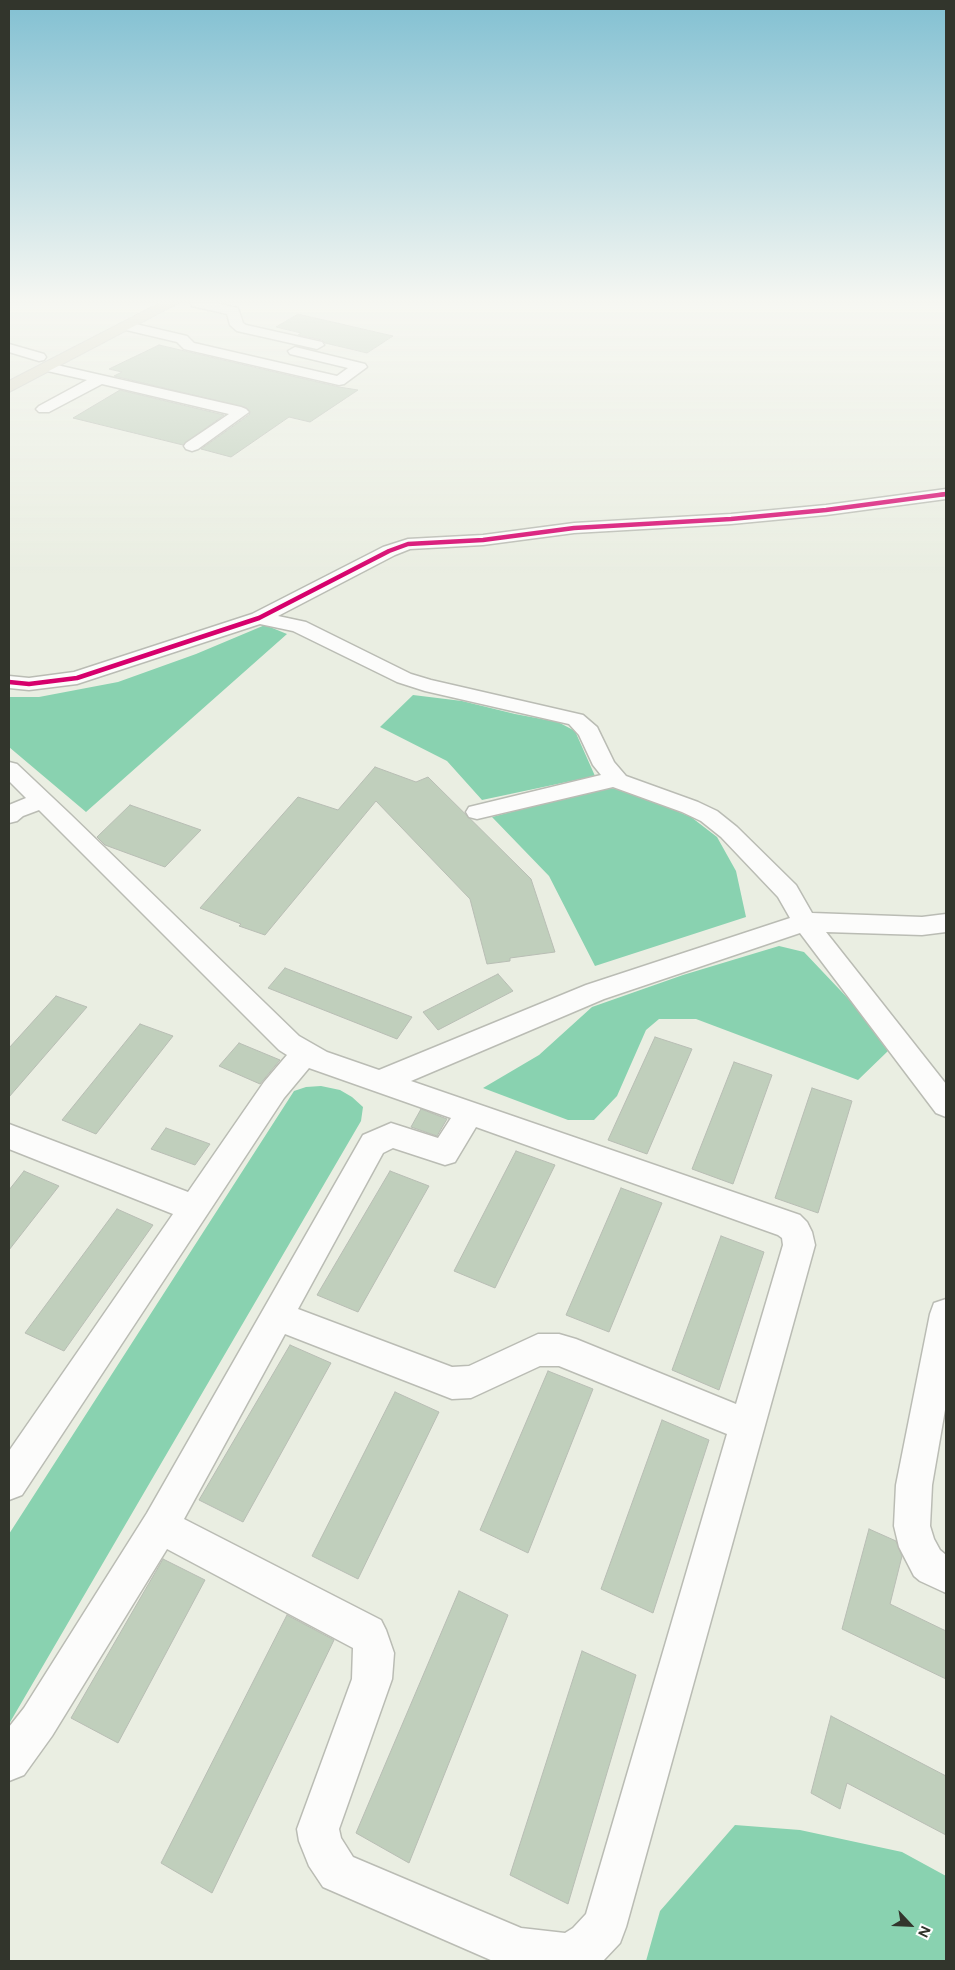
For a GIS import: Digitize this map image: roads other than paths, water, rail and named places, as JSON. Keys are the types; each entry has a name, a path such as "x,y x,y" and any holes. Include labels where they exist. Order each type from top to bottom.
{"street":[{"path":"44,409 70,395"},
{"path":"168,395 241,412 192,446"},
{"path":"9,682 29,684 77,678 258,618 389,551 408,544 483,540 574,528 731,519 826,510 946,494"},
{"path":"258,618 287,622 305,628 404,678 425,685 576,719 589,732 604,765 616,779 709,816 729,832 787,891 805,922 946,1105"},
{"path":"9,770 290,1043 317,1060 789,1225 796,1232 799,1245 604,1927 589,1944 570,1956 549,1955 520,1950 338,1872 324,1852 318,1829 372,1679 374,1653 370,1639 367,1634 160,1526"},
{"path":"478,812 616,779"},
{"path":"9,816 15,811 42,800"},
{"path":"380,1082 595,992 805,922 922,926 946,923"},
{"path":"9,1482 274,1090 306,1053"},
{"path":"9,1760 38,1722 160,1526 372,1144 391,1135 446,1153 469,1113"},
{"path":"9,1136 193,1208"},
{"path":"946,1314 914,1485 912,1526 918,1547 927,1562 933,1568 946,1574"},
{"path":"277,1316 452,1384 471,1382 538,1350 560,1350 748,1426"}]}
